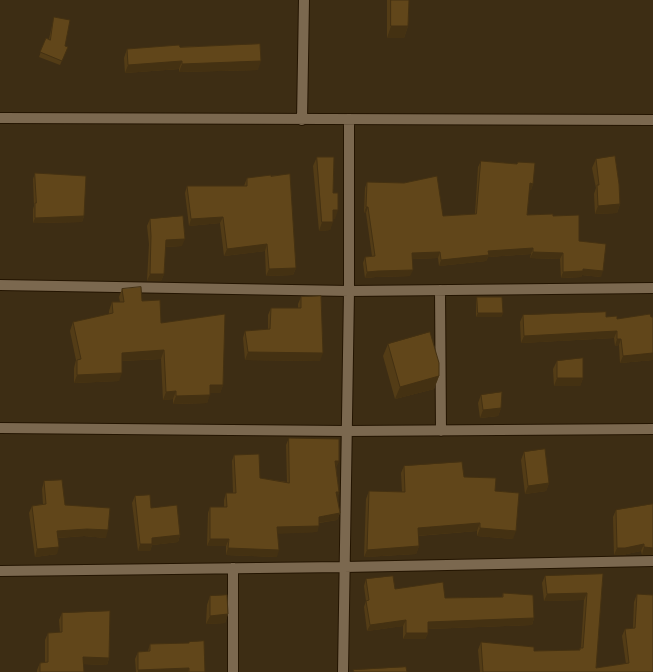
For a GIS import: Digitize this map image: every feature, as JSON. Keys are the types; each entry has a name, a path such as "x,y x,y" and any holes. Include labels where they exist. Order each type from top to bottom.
{"street":[{"path":"302,120 304,0"},
{"path":"0,118 653,120"},
{"path":"342,672 349,291 349,119"},
{"path":"0,285 349,291 653,288"},
{"path":"440,290 441,431"},
{"path":"0,428 346,431 653,429"},
{"path":"0,571 344,567 653,561"},
{"path":"233,568 233,672"}],"building":[{"path":"391,0 409,0 408,26 391,26"},
{"path":"54,17 70,20 65,46 68,47 62,61 40,52 46,38 50,40"},
{"path":"260,44 261,61 182,64 182,61 128,65 127,49 179,45 180,47"},
{"path":"615,156 620,204 598,206 597,185 599,185 596,159"},
{"path":"317,157 334,157 333,193 338,193 338,210 333,210 333,222 322,222"},
{"path":"481,161 517,164 518,162 535,163 533,184 530,183 527,215 579,215 579,241 606,244 603,271 583,269 583,271 563,272 563,253 533,252 533,248 488,251 489,255 441,260 440,252 412,253 413,270 367,272 365,257 375,256 368,207 366,207 367,182 404,183 437,176 443,216 476,214"},
{"path":"35,173 86,176 84,216 35,218"},
{"path":"290,174 296,268 269,269 267,244 227,249 223,217 191,219 187,186 247,186 247,178"},
{"path":"183,216 185,239 166,240 164,274 150,274 150,219"},
{"path":"141,287 142,301 160,300 161,323 225,314 223,385 210,385 210,395 176,396 176,391 166,392 164,350 122,353 122,373 77,375 77,360 81,359 73,322 113,313 112,302 124,302 122,289"},
{"path":"321,296 323,353 248,352 245,331 270,329 271,308 301,308 301,297"},
{"path":"477,297 502,297 503,313 478,313"},
{"path":"606,312 606,317 617,316 617,319 650,314 651,317 653,317 653,353 623,356 621,339 617,339 617,331 524,336 523,315"},
{"path":"430,332 439,363 439,376 400,387 388,344"},
{"path":"583,358 583,378 557,378 557,361"},
{"path":"502,392 501,408 483,410 481,395"},
{"path":"289,438 339,439 339,461 335,461 339,492 336,492 340,513 319,517 319,526 277,527 279,550 228,548 229,539 210,539 210,507 227,507 226,493 236,493 234,455 259,454 260,478 289,483"},
{"path":"545,449 549,483 528,486 524,452"},
{"path":"462,462 464,477 496,478 495,491 519,493 516,531 480,528 480,523 418,528 419,546 367,550 369,491 405,492 404,466"},
{"path":"62,480 65,505 110,508 108,530 87,529 57,531 59,547 37,549 32,506 46,504 44,481"},
{"path":"150,495 151,508 177,505 180,535 152,538 152,544 140,544 135,496"},
{"path":"653,504 653,548 644,547 644,544 617,548 616,510"},
{"path":"603,574 596,668 629,663 625,629 635,628 637,594 653,595 653,672 483,672 481,642 534,647 534,651 580,650 580,648 583,648 587,593 547,594 545,576"},
{"path":"393,576 395,589 443,582 445,598 503,597 503,593 533,595 534,618 428,622 428,633 406,633 406,620 370,625 366,601 369,600 366,579"},
{"path":"227,595 228,614 210,616 210,596"},
{"path":"110,611 109,658 83,657 84,672 40,672 40,663 48,662 48,633 62,632 62,613"},
{"path":"204,641 205,672 189,672 189,668 138,670 138,652 150,651 150,644"},
{"path":"406,667 407,672 354,672 353,670"}]}
